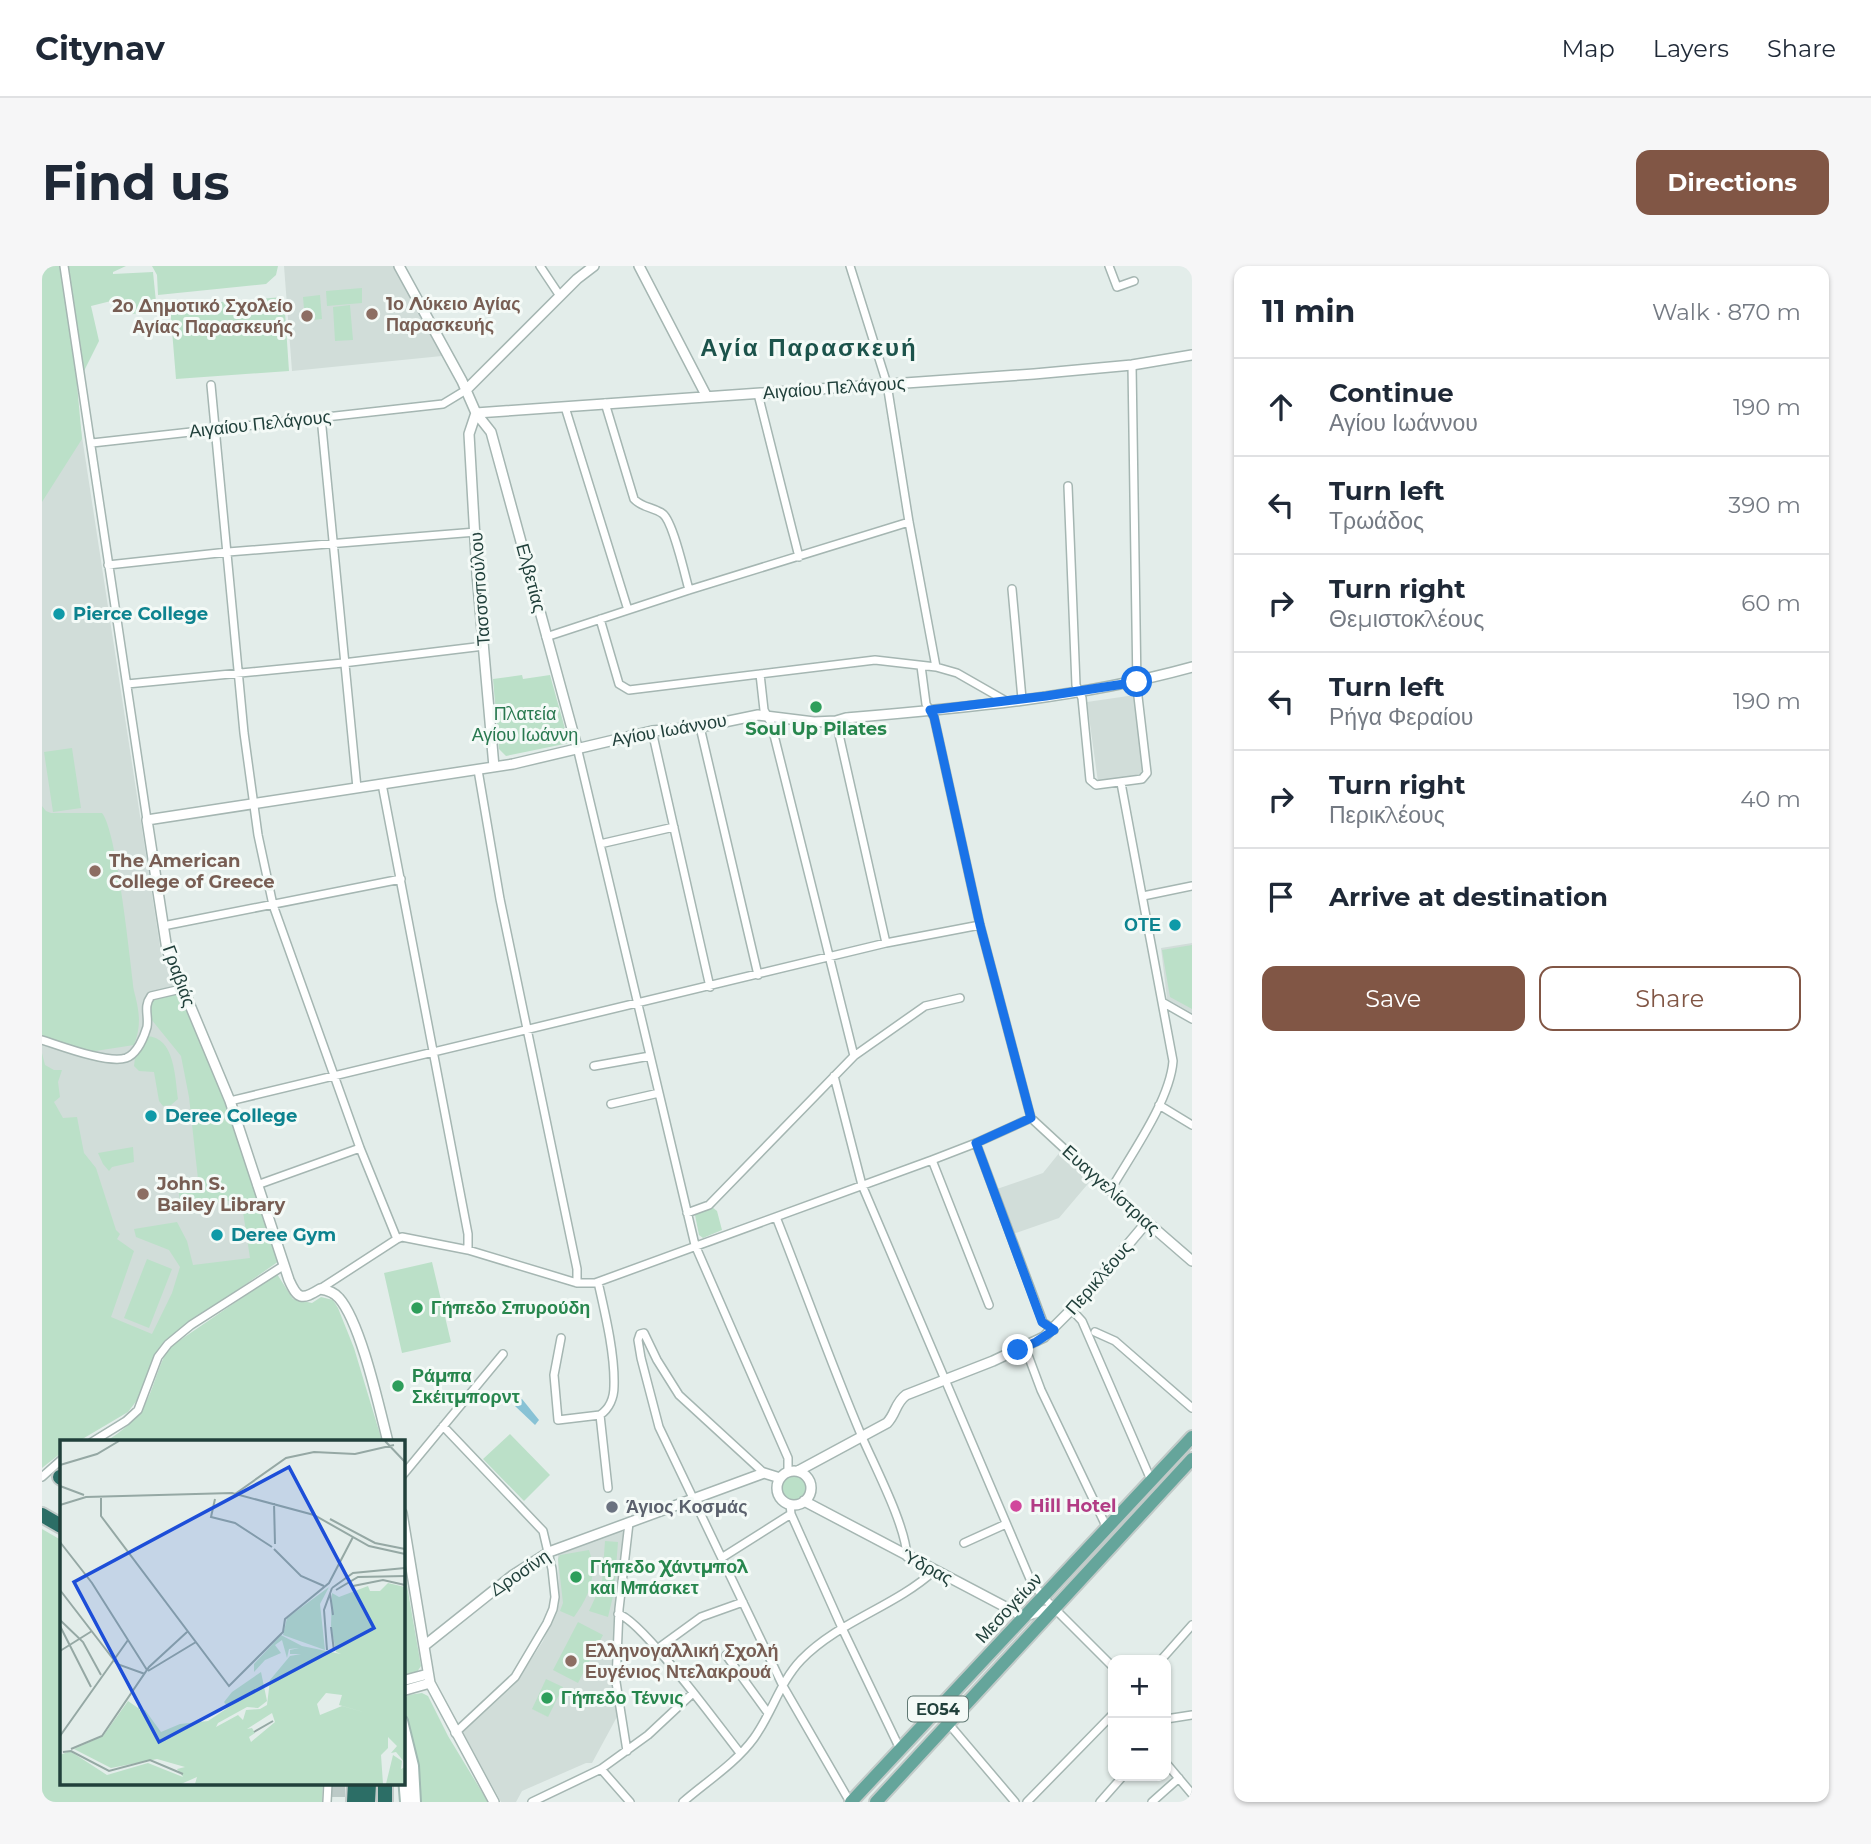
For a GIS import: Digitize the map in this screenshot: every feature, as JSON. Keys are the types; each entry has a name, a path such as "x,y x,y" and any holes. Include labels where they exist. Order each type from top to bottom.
{"highway":[{"path":"42,1513 60,1518"},
{"path":"42,1513 60,1525"},
{"path":"354,1802 355,1784"},
{"path":"368,1802 369,1784"},
{"path":"384,1784 385,1802"}],"main road":[{"name":"Μεσογείων","path":"850,1802 1192,1437"},
{"name":"Μεσογείων","path":"876,1802 1192,1459"},
{"path":"404,1729 413,1766 415,1802"},
{"path":"404,1778 406,1802"}],"street":[{"name":"Γραβιάς","path":"64,266 167,950 230,1101 292,1288 299,1296 307,1297 320,1289"},
{"name":"Ελβετίας","path":"399,266 476,413 491,432 577,747"},
{"path":"540,266 560,296"},
{"path":"466,390 560,296 594,266"},
{"path":"639,266 707,397"},
{"path":"850,266 887,384 936,667"},
{"path":"1109,266 1116,287 1133,281"},
{"name":"Αιγαίου Πελάγους","path":"476,413 1034,374 1132,365 1192,355"},
{"path":"1068,486 1076,685 1082,698 1091,782 1096,785 1142,779 1147,775 1137,682 1132,365"},
{"path":"211,386 253,804 273,905 360,1148 397,1239"},
{"name":"Αιγαίου Πελάγους","path":"92,443 443,404 466,390"},
{"path":"758,394 799,557"},
{"path":"605,403 634,499 639,504 660,512 669,521 689,590"},
{"path":"565,407 628,610"},
{"name":"Τασσοπούλου","path":"476,413 469,434 477,574 494,767"},
{"path":"321,417 357,788"},
{"path":"546,638 689,590 909,522"},
{"path":"108,565 476,531"},
{"path":"1012,589 1022,699"},
{"path":"600,619 619,684 629,690 868,661 894,661 957,673 1006,701"},
{"path":"127,684 484,646"},
{"path":"320,1289 397,1239 406,1237 468,1250 577,1283 598,1282 932,1160 1031,1118 980,925 934,717 926,704 921,666"},
{"name":"Αγίου Ιωάννου","path":"147,820 478,770 652,731 700,727 758,715 795,721 836,721 1079,691 1137,682 1192,667"},
{"path":"760,674 764,709 771,723 854,1056"},
{"path":"836,721 886,943"},
{"path":"700,727 758,975"},
{"path":"652,731 710,987"},
{"path":"577,747 695,1245 788,1458 789,1474 777,1491 790,1509 842,1628 900,1749"},
{"path":"478,770 500,899 577,1269 577,1283"},
{"path":"1110,1191 1169,1085 1173,1061 1121,783"},
{"path":"382,784 468,1234 468,1250"},
{"path":"600,844 674,827"},
{"path":"163,926 401,880"},
{"path":"1143,896 1192,886"},
{"path":"230,1101 886,943 980,925"},
{"path":"42,1040 104,1057 125,1058 135,1051 141,1041 147,1024 145,1006 150,996 181,989"},
{"path":"687,1213 709,1205 854,1056 925,1006 960,998"},
{"path":"1164,1003 1192,1019"},
{"path":"594,1066 650,1056"},
{"path":"834,1076 862,1185 1030,1579 1043,1597 1108,1662"},
{"path":"611,1104 659,1093"},
{"path":"1159,1105 1192,1125"},
{"name":"Ευαγγελίστριας","path":"1031,1118 1110,1191 1192,1261"},
{"path":"976,1143 1042,1322 1054,1330"},
{"path":"257,1185 360,1148"},
{"path":"932,1160 989,1306"},
{"path":"776,1217 906,1544 908,1557"},
{"name":"Περικλέους","path":"789,1474 887,1423 896,1405 905,1395 1025,1347 1054,1330 1147,1222"},
{"path":"94,1440 138,1410 158,1357 167,1344 191,1325 284,1266"},
{"path":"561,1338 554,1375 558,1420 600,1415 609,1405 614,1387 598,1282"},
{"path":"320,1289 338,1296 352,1321 388,1440"},
{"path":"1072,1310 1082,1321 1152,1480"},
{"path":"1095,1332 1115,1341 1192,1408"},
{"path":"764,1474 679,1395 644,1333 640,1334 640,1358 659,1427 783,1686 850,1802"},
{"path":"1025,1347 1041,1390 1107,1528"},
{"path":"404,1474 503,1354"},
{"path":"600,1415 608,1488"},
{"path":"443,1426 543,1531 549,1552 555,1597 547,1623 515,1677 455,1732"},
{"path":"42,1477 60,1461"},
{"path":"626,1751 616,1682 618,1614 629,1523 764,1474 789,1474 808,1479 808,1497 804,1501 723,1557"},
{"name":"Ύδρας","path":"804,1501 1025,1616"},
{"name":"Δροσίνη","path":"424,1646 513,1575 549,1552 629,1523"},
{"path":"964,1543 1006,1524"},
{"path":"404,1525 429,1679 494,1802"},
{"path":"683,1802 740,1753 756,1734 783,1686 802,1660 842,1628 916,1587 934,1571"},
{"path":"657,1649 701,1617 743,1602"},
{"path":"1025,1616 1054,1608"},
{"path":"618,1614 631,1621 657,1649 740,1753"},
{"path":"1165,1655 1192,1625"},
{"path":"726,1655 768,1713"},
{"path":"404,1681 429,1679"},
{"path":"404,1690 429,1679"},
{"path":"531,1802 601,1769 648,1735 693,1693"},
{"path":"1171,1718 1192,1715"},
{"path":"1027,1802 1109,1718"},
{"path":"947,1722 1015,1802"},
{"path":"1171,1768 1192,1794"},
{"path":"601,1769 630,1802"},
{"path":"1152,1802 1180,1778"},
{"path":"1100,1802 1119,1781"},
{"path":"327,1802 328,1784"}],"shaded area":[{"path":"284,266 393,266 442,356 292,371"},
{"name":"The American College of Greece","path":"42,336 77,385 79,417 161,953 195,1027 278,1261 168,1338 118,1340 42,1256"},
{"path":"1135,695 1144,777 1098,782 1087,702"},
{"path":"1192,943 1192,1013 1167,999 1161,948"},
{"path":"1060,1152 1092,1179 1059,1218 1013,1234 997,1189 1043,1173"},
{"name":"Ελληνογαλλική Σχολή Ευγένιος Ντελακρουά","path":"621,1531 626,1538 616,1601 612,1667 618,1715 592,1763 586,1763 522,1791 516,1802 501,1802 463,1732 518,1680 543,1641 559,1604 558,1555"}],"green space":[{"path":"42,266 126,266 113,274 153,272 157,312 117,315 115,300 91,306 99,341 77,385 82,439 42,502"},
{"path":"152,266 278,266 276,275 266,284 158,295 157,275"},
{"path":"362,288 362,303 327,306 326,291"},
{"path":"320,295 322,319 305,321 303,297"},
{"path":"284,297 289,371 176,379 170,306"},
{"path":"350,305 353,340 335,341 333,307"},
{"name":"Πλατεία Αγίου Ιωάννη","path":"522,675 523,679 550,675 569,743 506,756 499,749 493,679"},
{"path":"72,748 81,808 53,812 44,752"},
{"path":"42,806 51,813 102,813 108,825 118,869 138,1011 139,1024 134,1045 89,1052 42,1037"},
{"path":"1192,945 1192,1009 1170,997 1162,950"},
{"path":"178,993 194,1025 221,1091 279,1261 169,1338 155,1354 138,1399 128,1412 81,1440 60,1440 60,1454 42,1468 42,1053 45,1065 54,1070 62,1070 58,1082 60,1097 54,1102 63,1118 77,1117 84,1153 96,1168 116,1230 120,1234 117,1239 134,1251 111,1317 152,1334 172,1293 180,1267 169,1250 136,1237 134,1229 177,1222 187,1241 193,1265 250,1258 241,1199 181,1207 177,1182 198,1179 189,1097 181,1056 151,1019 148,1011 149,1003 153,999"},
{"path":"147,1036 163,1043 172,1060 178,1099 171,1105 163,1106 159,1101 154,1072 139,1071 134,1066 135,1058"},
{"path":"133,1147 134,1162 112,1167 109,1171 98,1153"},
{"path":"712,1207 717,1211 722,1230 703,1238 699,1235 695,1215"},
{"path":"147,1259 172,1269 149,1328 124,1318"},
{"name":"Γήπεδο Σπυρούδη","path":"432,1262 451,1342 402,1353 384,1273"},
{"path":"277,1274 293,1299 312,1303 321,1297 333,1300 354,1348 382,1440 108,1440 138,1415 170,1347"},
{"path":"510,1434 550,1475 524,1501 483,1459"},
{"path":"794,1475 803,1479 807,1488 803,1497 794,1501 785,1497 781,1488 785,1479"},
{"path":"42,1529 60,1539 60,1784 323,1784 322,1802 42,1802"},
{"path":"605,1541 618,1542 614,1592 608,1617 589,1611 602,1583"},
{"name":"Γήπεδο Χάντμπολ και Μπάσκετ","path":"589,1550 592,1577 584,1601 574,1617 560,1611 563,1603 558,1559 560,1555"},
{"path":"404,1568 421,1666 417,1672 404,1676"},
{"path":"578,1622 603,1635 578,1683 553,1670"},
{"name":"Γήπεδο Τέννις","path":"546,1679 563,1687 548,1717 532,1709"},
{"path":"422,1693 428,1696 448,1736 488,1802 420,1802 418,1760 404,1709 404,1700 408,1695"}],"water":[{"path":"522,1399 539,1420 535,1425 515,1406"}],"tunnel":[{"path":"338,1784 338,1802"}],"place":[{"name":"1ο Λύκειο Αγίας Παρασκευής","path":"372,314"},
{"name":"2ο Δημοτικό Σχολείο Αγίας Παρασκευής","path":"307,316"},
{"name":"Pierce College","path":"59,614"},
{"name":"Soul Up Pilates","path":"816,707"},
{"name":"The American College of Greece","path":"95,871"},
{"name":"ΟΤΕ","path":"1175,925"},
{"name":"Deree College","path":"151,1116"},
{"name":"John S. Bailey Library","path":"143,1194"},
{"name":"Deree Gym","path":"217,1235"},
{"name":"Γήπεδο Σπυρούδη","path":"417,1308"},
{"name":"Ράμπα Σκέιτμπορντ","path":"398,1386"},
{"name":"Hill Hotel","path":"1016,1506"},
{"name":"Άγιος Κοσμάς","path":"612,1507"},
{"name":"Γήπεδο Χάντμπολ και Μπάσκετ","path":"576,1577"},
{"name":"Ελληνογαλλική Σχολή Ευγένιος Ντελακρουά","path":"571,1661"},
{"name":"Γήπεδο Τέννις","path":"547,1698"}],"district":[{"name":"Αγία Παρασκευή","path":"809,348"}],"route":[{"path":"1018,1350 1054,1330 1042,1322 976,1143 1031,1118 980,925 934,717 930,710 1137,682"}]}
